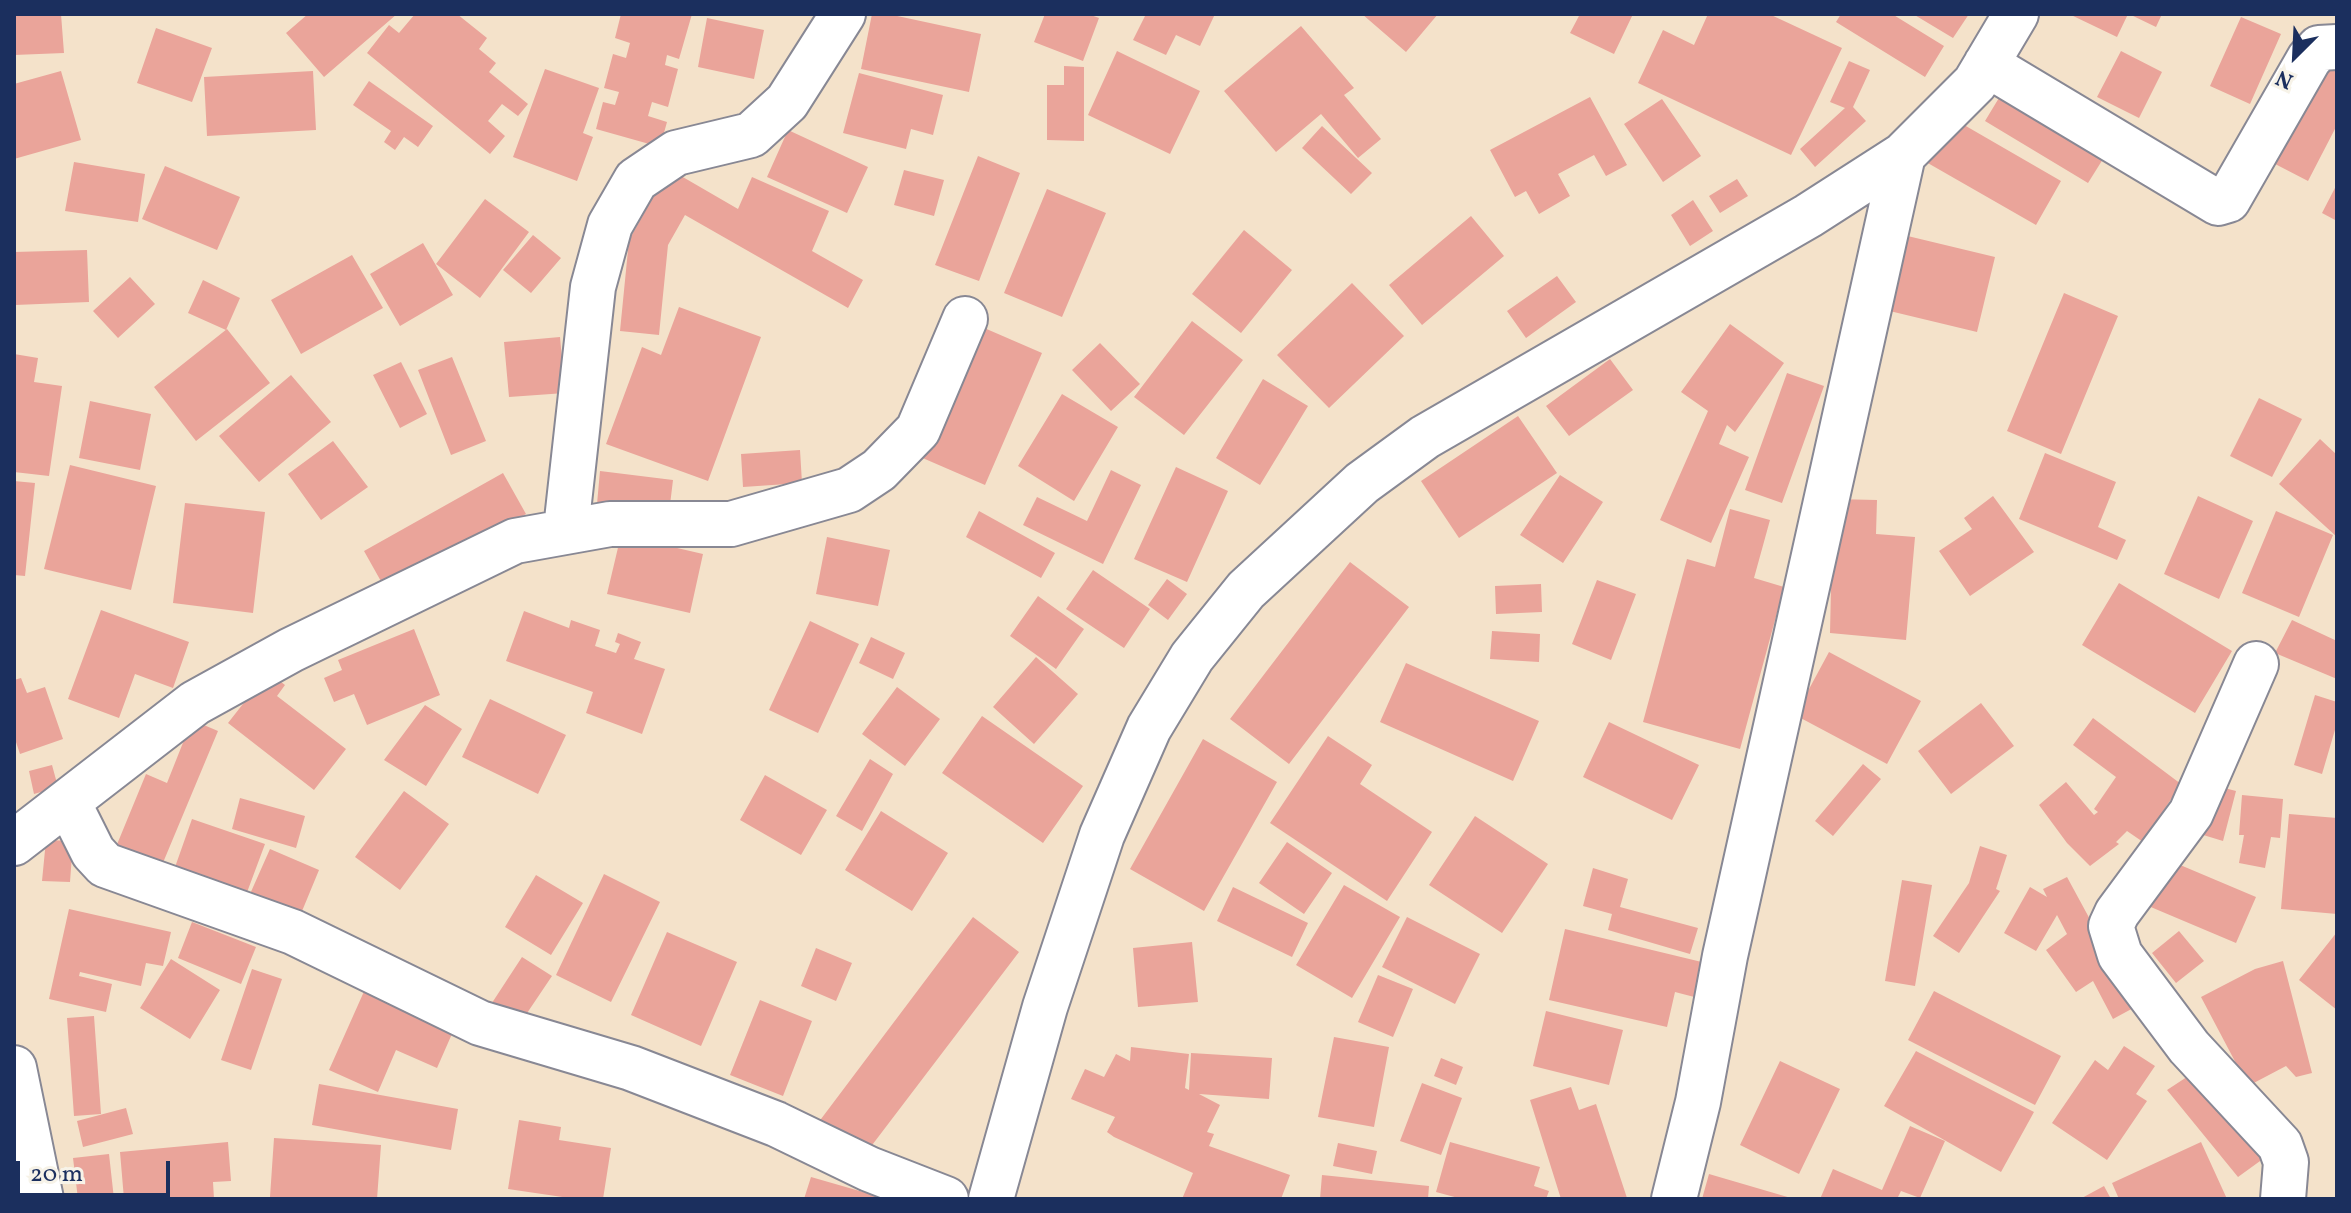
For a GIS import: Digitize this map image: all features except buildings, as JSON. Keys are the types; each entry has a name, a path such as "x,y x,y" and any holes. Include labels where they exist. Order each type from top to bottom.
{"street":[{"path":"566,529 593,287 610,225 636,180 676,153 751,135 787,102 843,14"},
{"path":"991,1199 1049,992 1102,835 1149,728 1192,657 1246,590 1362,483 1425,437 1808,216 1903,155 1975,83 2016,14"},
{"path":"1986,64 2218,203 2228,200 2309,59 2319,48 2337,47"},
{"path":"1674,1199 1698,1102 1725,956 1903,155"},
{"path":"14,843 209,695 291,650 515,541 566,529 610,524 731,524 849,490 879,470 918,430 965,319"},
{"path":"2256,664 2191,813 2117,913 2111,926 2120,955 2189,1047 2280,1145 2286,1162 2283,1199"},
{"path":"68,802 93,852 105,865 293,932 480,1023 631,1068 776,1124 869,1169 946,1199"},
{"path":"14,1068 41,1199"}]}
